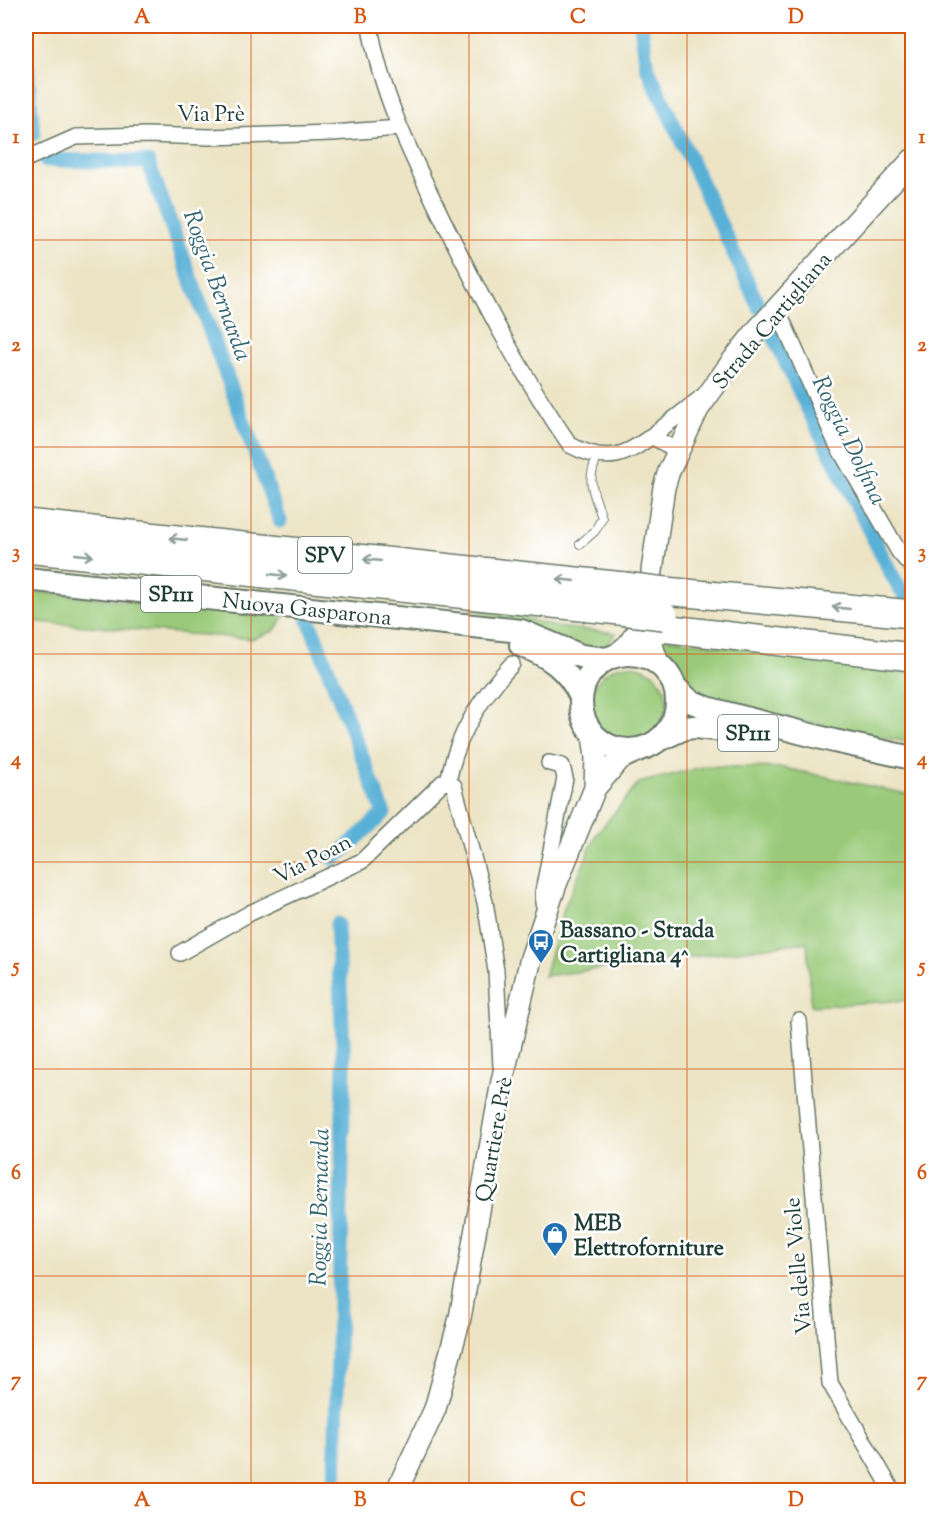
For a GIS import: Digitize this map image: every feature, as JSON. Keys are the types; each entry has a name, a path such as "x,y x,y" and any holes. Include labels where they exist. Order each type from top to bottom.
{"highway":[{"name":"SPV","path":"26,523 641,609 912,644"},
{"name":"SPV","path":"26,549 487,597 641,609 906,614"},
{"path":"641,609 827,646 912,657"}],"main road":[{"name":"Nuova Gasparona","path":"26,579 521,631 581,656 610,657 630,653 645,656 658,663"},
{"name":"Nuova Gasparona","path":"481,628 544,654 567,675 581,697 583,717 593,735"},
{"path":"581,697 585,682 593,669 610,657"},
{"name":"SP111","path":"658,663 672,679 676,688 690,701 710,709 834,741 912,758"},
{"path":"653,743 673,723 678,706 676,688"},
{"name":"SP111","path":"593,735 604,744 630,751 685,728 695,727 834,741"}],"street":[{"path":"370,26 381,80 400,128 466,268 509,348 570,445 585,453 598,456 624,454 711,389"},
{"name":"Via Prè","path":"26,159 76,137 332,134 400,128"},
{"name":"Strada Cartigliana","path":"658,663 641,609 664,487 678,450 698,410 734,358 912,160"},
{"path":"777,308 836,443 899,552 912,567"},
{"path":"651,436 678,450"},
{"path":"610,657 629,644 641,609"},
{"path":"502,1081 496,971 486,902 454,786 448,782 452,760 465,728 500,676 512,664"},
{"name":"Quartiere Prè","path":"397,1491 435,1409 460,1318 502,1081 531,958 595,788 596,757 593,735"},
{"name":"Quartiere Prè","path":"595,788 620,759 653,743"},
{"path":"547,913 543,902 543,892 565,778 562,766 549,763"},
{"name":"Via Poan","path":"180,953 250,913 362,861 443,782 448,782"},
{"name":"Via delle Viole","path":"799,1022 830,1383 891,1491"}],"lane":[{"path":"580,544 595,531 602,518 592,489 591,471 598,456"}],"green space":[{"path":"26,591 284,617 274,631 252,639 26,621"},
{"path":"467,608 503,612 557,627 616,633 606,645 590,648"},
{"path":"657,637 829,659 912,673 912,743 716,704 684,689 674,669 659,648"},
{"path":"629,665 644,668 656,676 664,688 667,703 664,718 656,730 644,738 629,741 614,738 602,730 594,718 591,703 594,688 602,676 614,668"},
{"path":"706,766 784,768 912,795 912,1000 811,1006 807,942 544,976 565,906 596,835 639,783"}],"waterway":[{"name":"Roggia Dolfina","path":"641,26 647,67 759,307"},
{"name":"Roggia Bernarda","path":"26,54 33,134"},
{"name":"Roggia Bernarda","path":"46,160 148,162 280,521"},
{"name":"Roggia Dolfina","path":"768,324 803,399 893,577 912,607"},
{"name":"Roggia Bernarda","path":"308,618 384,813 334,859"},
{"name":"Roggia Bernarda","path":"335,1490 344,1064 337,924"}],"place":[{"name":"Bassano - Strada Cartigliana 4^","path":"541,965"},
{"name":"MEB Elettroforniture","path":"555,1258"}]}
